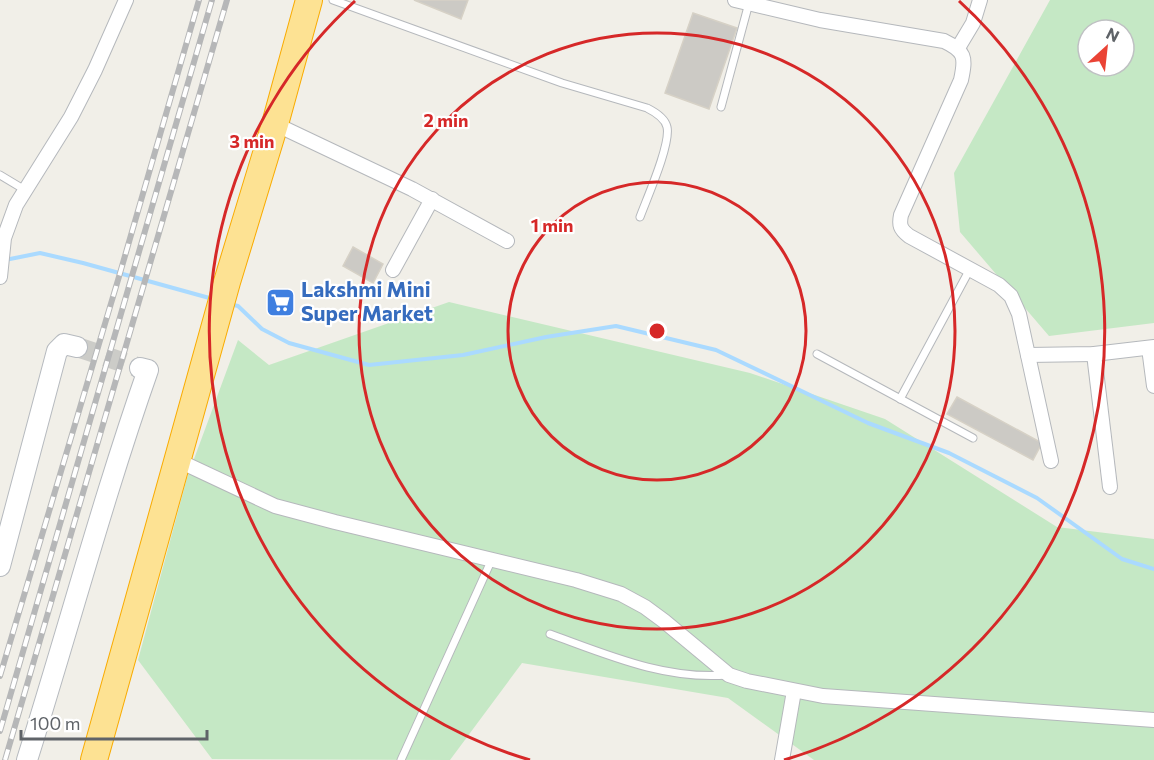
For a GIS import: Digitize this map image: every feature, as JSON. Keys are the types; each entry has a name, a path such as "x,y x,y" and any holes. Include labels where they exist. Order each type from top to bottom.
{"highway":[{"path":"94,760 227,282 275,124 309,0"}],"street":[{"path":"0,277 2,243 16,205 71,117 126,0"},
{"path":"958,48 973,23 980,0"},
{"path":"742,2 820,20 944,41 958,48 964,57 961,80 899,224 902,231 909,236 999,285 1011,296 1019,314 1051,461"},
{"path":"275,124 339,153 507,241"},
{"path":"393,270 432,200"},
{"path":"0,566 57,351 64,344 77,347"},
{"path":"1028,354 1094,354 1151,347 1154,386"},
{"path":"1094,354 1110,487"},
{"path":"27,760 132,414 148,370 140,368"},
{"path":"177,460 275,506 576,580 621,594 664,621 729,675 747,681 795,692 889,702 1154,720"},
{"path":"782,760 795,692"}],"lane":[{"path":"333,0 562,83 647,108 659,115 668,125 667,142 640,217"},
{"path":"721,107 742,2"},
{"path":"0,175 25,190"},
{"path":"900,399 970,269"},
{"path":"817,354 973,438"},
{"path":"401,760 492,559"},
{"path":"550,634 645,667 703,677 729,675"}],"green space":[{"path":"1050,0 1154,0 1154,323 1049,336 960,232 954,173"},
{"path":"449,302 750,373 885,419 1057,527 1154,539 1154,760 814,760 728,698 522,663 450,760 212,759 138,660 187,478 238,340 269,365"}],"building":[{"path":"414,0 468,0 461,19"},
{"path":"693,13 737,28 709,109 665,93"},
{"path":"353,247 383,264 373,283 343,266"},
{"path":"957,397 1042,443 1033,460 947,414"}],"waterway":[{"path":"5,260 40,253 213,299"},
{"path":"229,304 238,306 262,329 289,343 369,365 463,355 546,337 616,326 716,350 868,423 949,453 1037,498 1122,559 1154,569"}],"tunnel":[{"path":"77,347 140,368"}],"railway":[{"path":"0,676 199,0"},
{"path":"0,731 212,0"},
{"path":"5,760 227,0"}],"place":[{"name":"Lakshmi Mini Super Market","path":"280,302"}]}
